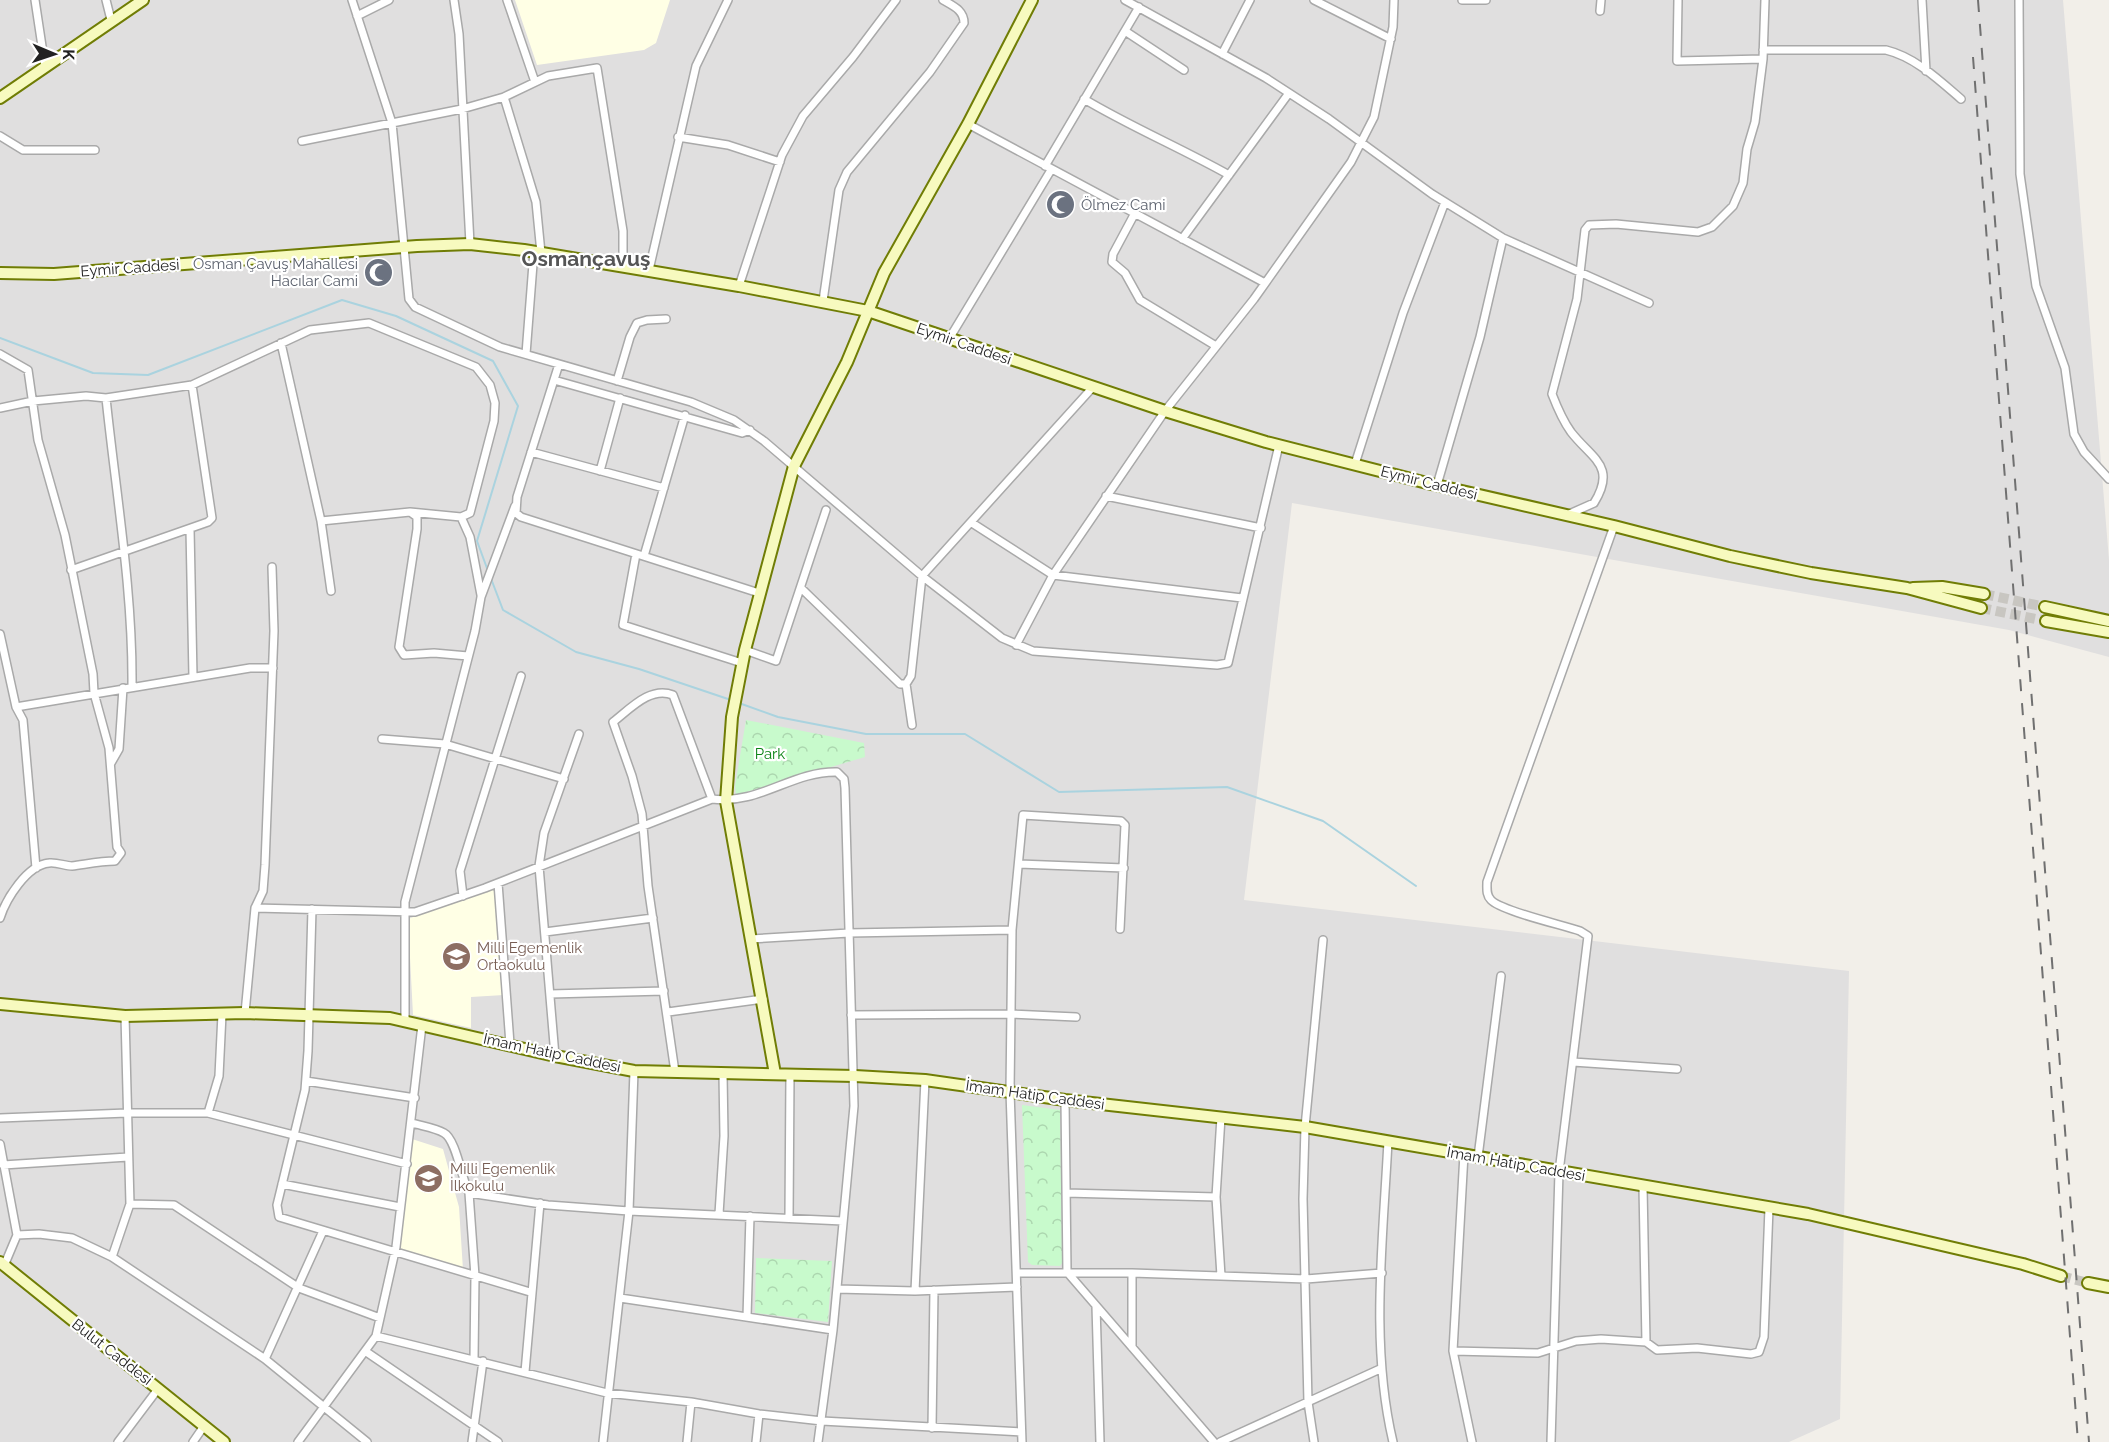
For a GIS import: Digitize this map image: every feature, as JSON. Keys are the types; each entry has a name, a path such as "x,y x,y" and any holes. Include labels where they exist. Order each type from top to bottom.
{"street":[{"path":"35,0 45,66"},
{"path":"106,0 111,20"},
{"path":"0,98 143,0"},
{"path":"352,0 392,123 408,299 416,307 500,347 710,409 750,430 922,576 1002,638 1016,645 1033,651 1224,664 1231,655 1242,598 1261,528 1279,445"},
{"path":"357,16 389,0"},
{"path":"454,0 459,34 470,244"},
{"path":"507,0 535,82"},
{"path":"649,270 696,66 728,0"},
{"path":"739,286 780,162 803,116 853,57 896,0"},
{"path":"823,301 839,190 847,172 930,72 964,23 964,17 958,9 943,0"},
{"path":"775,1074 726,801 732,717 745,650 794,466 847,362 884,273 968,124 1032,0"},
{"path":"1125,0 1289,93 1445,202 1503,238 1649,303"},
{"path":"1222,54 1250,0"},
{"path":"1314,0 1391,39"},
{"path":"1016,645 1053,575 1106,496 1165,411 1265,284 1351,162 1374,117 1391,39 1394,0"},
{"path":"1462,0 1486,0"},
{"path":"1600,11 1601,0"},
{"path":"1678,0 1677,61 1763,59"},
{"path":"1567,515 1594,503 1604,478 1600,464 1570,430 1552,394 1570,329 1585,230 1589,225 1616,224 1698,232 1712,227 1733,206 1743,183 1747,149 1755,123 1763,59 1765,0"},
{"path":"1922,0 1926,71"},
{"path":"2019,0 2020,174 2036,286 2065,368 2074,434 2085,452 2109,478"},
{"path":"949,339 1048,168 1084,99 1139,7"},
{"path":"1125,31 1184,69"},
{"path":"1763,50 1886,50 1898,53 1926,71 1961,99"},
{"path":"302,141 462,109 504,97 548,76 597,68 623,231 623,266"},
{"path":"1182,238 1289,93"},
{"path":"504,97 536,202 538,252 526,354"},
{"path":"1084,99 1130,126 1194,155 1229,175"},
{"path":"968,124 1265,284"},
{"path":"0,136 23,150 95,150"},
{"path":"678,137 728,145 780,162"},
{"path":"1355,464 1403,313 1445,202"},
{"path":"1135,213 1113,254 1112,262 1125,273 1140,300 1216,346"},
{"path":"1437,485 1480,337 1503,238"},
{"name":"Eymir Caddesi","path":"0,273 54,274 403,247 470,244 538,252 649,270 823,301 868,312 1165,411 1279,445 1730,556 1811,573 1907,588 1981,608"},
{"path":"617,381 630,337 637,323 666,319"},
{"path":"0,408 33,401 86,396 106,398 192,384 310,330 369,323 476,368 489,385 495,403 494,422 470,513 461,517 410,512 321,521"},
{"path":"281,344 321,521 331,591"},
{"path":"0,354 28,370 38,440 65,535 93,674 94,693 111,763 117,847 121,853 115,861 69,866 49,863 36,868 22,880 3,908 0,918"},
{"path":"405,1020 405,902 419,839 468,656 481,597 515,506 559,364"},
{"path":"554,380 742,434 750,430"},
{"path":"71,570 190,529 212,518 192,384"},
{"path":"912,725 906,684 911,676 922,576 1093,387"},
{"path":"106,398 133,654 132,687"},
{"path":"600,471 620,398"},
{"path":"644,556 685,416"},
{"path":"531,452 664,488"},
{"path":"1106,496 1261,528"},
{"path":"515,506 516,513 522,517 759,593"},
{"path":"745,650 776,661 802,589 826,510"},
{"path":"410,512 417,518 417,529 399,647 404,655 413,657 434,653 468,656"},
{"path":"461,517 470,537 481,597"},
{"path":"972,523 1053,575 1242,598"},
{"path":"1551,1442 1559,1172 1588,936 1580,931 1498,905 1487,893 1487,882 1614,526"},
{"path":"190,529 194,677"},
{"path":"636,554 623,625 742,663"},
{"path":"245,1013 255,908 263,891 265,865 273,668 273,567"},
{"name":"Eymir Caddesi","path":"1907,588 1942,587 1984,594"},
{"path":"802,589 900,684 906,684"},
{"path":"2045,607 2109,621"},
{"path":"2046,621 2109,632"},
{"path":"0,634 16,707 23,720 36,868"},
{"path":"16,707 250,668 273,668"},
{"path":"462,896 460,871 521,676"},
{"path":"111,763 119,749 123,688"},
{"path":"675,1072 653,918 643,824 632,776 613,722 647,696 665,692 677,701 712,799"},
{"path":"555,1056 539,866 541,843 579,735"},
{"path":"382,739 445,744 564,779"},
{"path":"255,908 405,914 498,883 643,824 712,799 739,801 809,776 837,772 844,779 845,788 851,1015 855,1076 833,1330 818,1442"},
{"path":"1022,1442 1010,1091 1010,1014 1012,930 1023,815 1121,821 1125,825 1120,929"},
{"path":"1018,864 1124,868"},
{"path":"498,883 510,1044"},
{"path":"312,909 306,1081 295,1136 277,1205 279,1217 530,1292"},
{"path":"544,932 653,918"},
{"path":"750,939 849,933 1012,930"},
{"path":"1314,1442 1308,1402 1303,1199 1305,1127 1323,940"},
{"path":"1478,1157 1501,976"},
{"path":"550,994 664,991"},
{"path":"668,1012 762,999"},
{"name":"İmam Hatip Caddesi","path":"0,1004 125,1016 245,1013 405,1020 555,1056 634,1071 855,1076 925,1080 1065,1100 1305,1127 1808,1214 2000,1258 2061,1276"},
{"path":"208,1113 219,1076 222,1014"},
{"path":"851,1015 1010,1014 1076,1017"},
{"path":"112,1257 130,1204 125,1016"},
{"path":"298,1442 376,1336 395,1253 423,1025"},
{"path":"1573,1062 1677,1069"},
{"path":"603,1442 628,1211 634,1071"},
{"path":"719,1214 724,1136 723,1074"},
{"path":"789,1218 790,1074"},
{"path":"915,1291 925,1080"},
{"path":"306,1081 415,1098"},
{"path":"1065,1100 1067,1272 1214,1442"},
{"path":"0,1118 127,1113 208,1113 407,1164"},
{"path":"1221,1117 1216,1197 1221,1276"},
{"path":"412,1123 446,1133 451,1141 462,1180 469,1193 475,1276 474,1359"},
{"path":"1388,1142 1380,1369 1385,1408 1393,1442"},
{"path":"0,1144 16,1235 2,1264"},
{"path":"1464,1154 1453,1351 1472,1442"},
{"path":"3,1165 128,1157"},
{"path":"282,1184 400,1207"},
{"path":"1643,1186 1646,1342"},
{"path":"469,1193 540,1203 628,1211 843,1221"},
{"path":"1066,1193 1216,1197"},
{"path":"525,1372 530,1292 540,1203"},
{"path":"130,1204 174,1206 299,1287 380,1318"},
{"path":"1453,1351 1538,1353 1584,1340 1646,1342 1657,1350 1697,1348 1751,1354 1759,1352 1764,1337 1769,1208"},
{"path":"747,1317 750,1216"},
{"path":"265,1359 323,1231"},
{"path":"16,1235 39,1234 72,1238 112,1257 265,1359 367,1442"},
{"name":"Bulut Caddesi","path":"2,1264 224,1442"},
{"path":"1017,1273 1132,1273 1306,1279 1382,1273"},
{"path":"1132,1273 1132,1347"},
{"path":"2088,1283 2109,1287"},
{"path":"837,1289 915,1291 1017,1287"},
{"path":"932,1428 934,1290"},
{"path":"620,1298 833,1330"},
{"path":"1096,1306 1100,1442"},
{"path":"376,1336 607,1393 691,1402 759,1414 822,1421 1021,1432"},
{"path":"365,1352 498,1442"},
{"path":"472,1442 483,1361"},
{"path":"1220,1442 1380,1369"},
{"path":"118,1442 158,1389"},
{"path":"687,1442 691,1402"},
{"path":"756,1442 759,1414"},
{"path":"193,1442 204,1426"}],"shaded area":[{"path":"0,0 2063,0 2109,560 2109,657 2009,630 1292,503 1244,900 1849,971 1840,1419 1789,1442 0,1442"},
{"path":"515,0 670,0 656,43 644,50 537,65"},
{"name":"Milli Egemenlik Ortaokulu","path":"496,886 504,995 471,997 471,1028 413,1015 408,919"},
{"name":"Milli Egemenlik İlkokulu","path":"412,1139 443,1149 459,1207 463,1270 396,1251"}],"green space":[{"name":"Park","path":"746,720 864,743 865,757 736,795 735,786"},
{"path":"1022,1105 1060,1110 1062,1263 1060,1266 1032,1265 1028,1262"},
{"path":"756,1258 832,1261 828,1322 755,1313"}],"waterway":[{"path":"0,338 93,373 148,375 342,300 396,316 493,361 518,406 477,541 488,571"},
{"path":"490,576 503,610 576,652 639,669 731,700"},
{"path":"739,703 778,717 866,734 965,734 1059,792 1227,787 1323,821 1416,886"}],"tunnel":[{"path":"1984,594 2045,607"},
{"path":"1981,608 2046,621"},
{"path":"2061,1276 2088,1283"}],"railway":[{"path":"1978,0 2089,1442"},
{"path":"1973,57 2078,1442"}],"place":[{"name":"Ölmez Cami","path":"1060,205"},
{"name":"Osman Çavuş Mahallesi Hacılar Cami","path":"379,273"},
{"name":"Milli Egemenlik Ortaokulu","path":"456,957"},
{"name":"Milli Egemenlik İlkokulu","path":"429,1178"}],"district":[{"name":"Osmançavuş","path":"586,258"}]}
